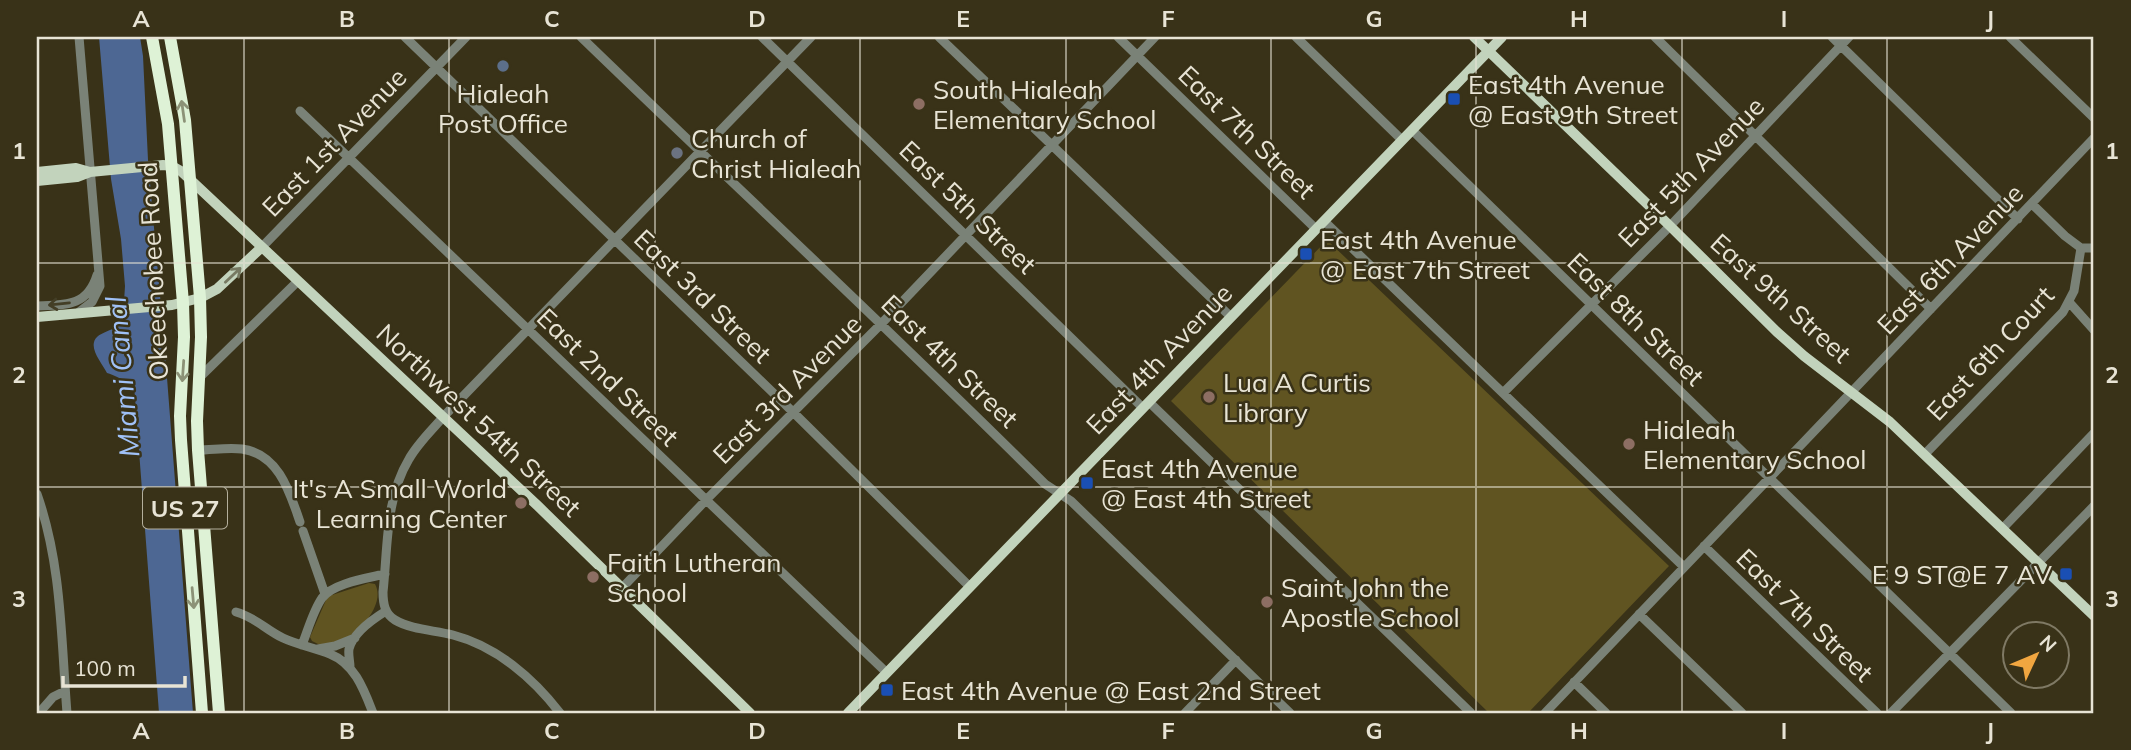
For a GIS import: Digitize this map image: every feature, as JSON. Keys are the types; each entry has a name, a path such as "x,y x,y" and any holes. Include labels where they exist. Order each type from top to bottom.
{"highway":[{"name":"Okeechobee Road","path":"152,37 168,124 183,303 181,440 202,713"},
{"name":"Okeechobee Road","path":"170,37 185,120 200,298 198,450 219,713"}],"main road":[{"name":"East 9th Street","path":"1474,37 1777,332 1804,356 1891,422 2094,616"},
{"name":"East 4th Avenue","path":"848,713 1502,37"},
{"path":"37,181 78,177 90,172 172,166"},
{"name":"Northwest 54th Street","path":"172,166 190,179 444,416 750,713"},
{"path":"37,172 76,169 90,172"},
{"path":"37,317 162,306 200,298 217,289 262,247"}],"street":[{"path":"77,313 95,298 100,286 79,37"},
{"name":"East 3rd Street","path":"405,37 970,587"},
{"name":"East 1st Avenue","path":"262,247 466,37"},
{"name":"East 4th Street","path":"580,37 882,323 1045,484 1071,502 1290,713"},
{"name":"East 5th Street","path":"762,37 966,235 1471,713"},
{"path":"559,713 520,671 492,652 463,638 406,625 394,620 386,611 383,601 385,574 391,507 397,483 410,456 444,416 811,37"},
{"path":"939,37 1231,317"},
{"name":"East 7th Street","path":"1118,37 1503,394 1684,567"},
{"name":"East 3rd Avenue","path":"622,588 882,323 1155,37"},
{"path":"1296,37 1402,140"},
{"path":"1655,37 1931,309"},
{"path":"1832,37 2018,219"},
{"name":"East 5th Avenue","path":"1503,394 1670,226 1849,37"},
{"path":"2010,37 2094,118"},
{"name":"East 2nd Street","path":"300,111 887,673"},
{"name":"East 8th Street","path":"1412,130 2011,713"},
{"name":"East 6th Avenue","path":"1545,713 2094,138"},
{"path":"2032,205 2081,248 2094,247"},
{"name":"East 6th Court","path":"1925,454 2063,312 2074,291 2081,248"},
{"path":"37,306 66,304 81,299 90,290 97,273"},
{"path":"200,377 298,281"},
{"path":"2069,302 2094,330"},
{"path":"2003,528 2094,433"},
{"path":"198,450 251,451 265,460 284,480 325,594"},
{"path":"37,497 51,543 60,597 67,713"},
{"path":"1891,713 2094,506"},
{"name":"East 7th Street","path":"1704,547 1877,713"},
{"path":"302,645 325,594 338,586 385,574"},
{"path":"350,667 349,649 356,637 386,611"},
{"path":"236,612 253,618 279,636 334,656 350,667 373,713"},
{"path":"1639,614 1742,713"},
{"path":"317,650 356,637"},
{"path":"1185,713 1236,660"},
{"path":"1574,682 1606,713"},
{"path":"39,713 53,697 65,691"}],"shaded area":[{"path":"1327,240 1669,566 1528,713 1489,713 1171,401"},
{"path":"369,583 375,584 377,598 371,614 361,627 336,643 322,646 312,641 310,637 329,596"}],"water":[{"name":"Miami Canal","path":"99,37 140,37 143,56 148,160 193,713 159,713 134,385 107,373 96,355 94,345 97,337 117,326 124,302 125,286 121,239 111,179"}],"place":[{"name":"Hialeah Post Office","path":"503,66"},
{"name":"East 4th Avenue @ East 9th Street","path":"1454,99"},
{"name":"South Hialeah Elementary School","path":"919,104"},
{"name":"Church of Christ Hialeah","path":"677,153"},
{"name":"East 4th Avenue @ East 7th Street","path":"1306,254"},
{"name":"Lua A Curtis Library","path":"1209,397"},
{"name":"Hialeah Elementary School","path":"1629,444"},
{"name":"East 4th Avenue @ East 4th Street","path":"1087,483"},
{"name":"It's A Small World Learning Center","path":"521,503"},
{"name":"E 9 ST@E 7 AV","path":"2066,574"},
{"name":"Faith Lutheran School","path":"593,577"},
{"name":"Saint John the Apostle School","path":"1267,602"},
{"name":"East 4th Avenue @ East 2nd Street","path":"887,690"}]}
